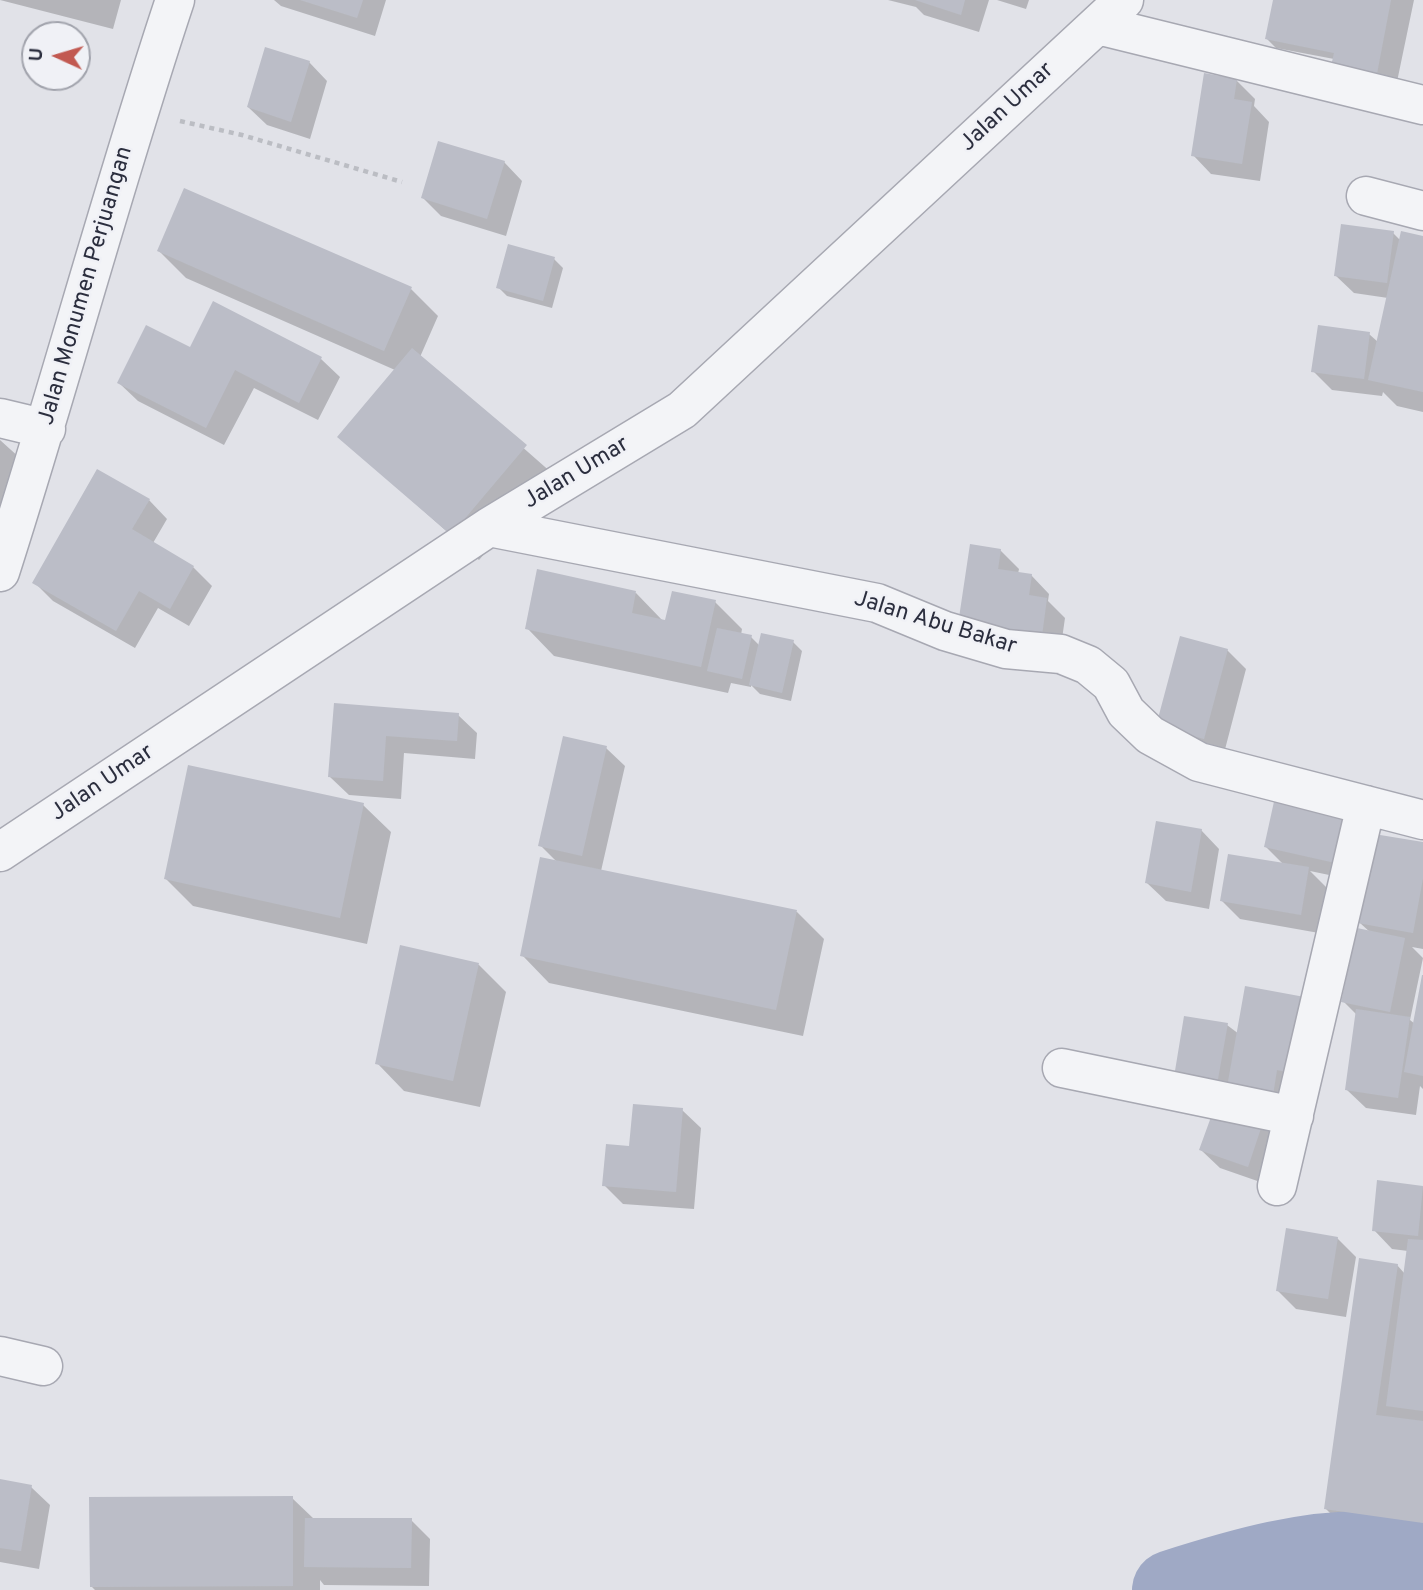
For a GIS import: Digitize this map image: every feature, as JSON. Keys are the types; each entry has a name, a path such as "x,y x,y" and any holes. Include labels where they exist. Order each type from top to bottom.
{"street":[{"name":"Jalan Monumen Perjuangan","path":"0,572 46,429 138,112 175,0"},
{"name":"Jalan Umar","path":"0,852 489,527 682,410 1111,12 1423,105"},
{"path":"1366,196 1423,211"},
{"path":"0,418 46,429"},
{"name":"Jalan Abu Bakar","path":"489,527 877,603 945,631 1006,649 1061,654 1088,665 1111,684 1126,712 1150,735 1199,762 1423,820"},
{"path":"1277,1186 1366,805"},
{"path":"1062,1068 1294,1115"},
{"path":"0,1356 43,1366"}],"path":[{"path":"138,112 242,135 402,182"}],"building":[{"path":"300,0 363,0 357,18"},
{"path":"915,0 965,0 961,15"},
{"path":"1273,0 1391,0 1375,84 1329,75 1334,53 1265,39"},
{"path":"265,47 310,61 291,122 247,107"},
{"path":"1204,73 1237,79 1234,99 1252,102 1242,164 1191,156"},
{"path":"438,141 505,161 487,219 421,198"},
{"path":"184,188 412,287 384,351 157,251"},
{"path":"1341,224 1394,231 1387,283 1334,276"},
{"path":"1401,231 1423,236 1423,392 1368,380"},
{"path":"508,244 555,257 543,301 496,288"},
{"path":"213,301 322,357 299,403 235,370 206,428 117,383 146,325 190,347"},
{"path":"1318,325 1370,332 1364,379 1311,372"},
{"path":"412,348 527,445 451,535 337,437"},
{"path":"97,469 150,499 132,529 194,566 170,609 139,591 116,631 32,583"},
{"path":"970,544 1001,549 998,569 1032,574 1029,595 1047,598 1041,643 957,631"},
{"path":"537,569 636,591 632,613 665,620 672,591 716,600 701,667 525,629"},
{"path":"717,628 752,635 742,679 707,671"},
{"path":"761,633 794,640 782,693 749,685"},
{"path":"1180,636 1228,649 1204,739 1156,726"},
{"path":"334,703 459,713 457,741 386,736 383,781 328,777"},
{"path":"563,736 607,746 582,856 538,846"},
{"path":"188,765 364,803 340,918 164,879"},
{"path":"1275,797 1351,813 1340,864 1264,847"},
{"path":"1156,821 1202,829 1191,892 1145,883"},
{"path":"1374,834 1423,842 1423,878 1413,933 1358,923"},
{"path":"1228,854 1309,867 1301,915 1220,901"},
{"path":"540,857 797,910 776,1010 520,956"},
{"path":"1357,928 1405,938 1390,1012 1341,1002"},
{"path":"400,945 479,963 453,1081 375,1064"},
{"path":"1423,975 1423,1076 1404,1072"},
{"path":"1245,986 1310,998 1297,1074 1277,1070 1272,1101 1226,1093"},
{"path":"1356,1009 1410,1017 1398,1098 1345,1090"},
{"path":"1184,1016 1228,1023 1216,1090 1173,1083"},
{"path":"633,1104 683,1108 676,1192 602,1186 606,1144 629,1146"},
{"path":"1215,1106 1263,1122 1248,1167 1199,1150"},
{"path":"1377,1180 1423,1186 1418,1236 1372,1231"},
{"path":"1286,1228 1338,1237 1328,1299 1276,1291"},
{"path":"1408,1239 1423,1240 1423,1411 1386,1406"},
{"path":"1359,1258 1398,1264 1376,1415 1423,1421 1423,1523 1324,1509"},
{"path":"0,1479 32,1485 21,1551 0,1548"},
{"path":"293,1496 293,1586 90,1587 89,1497"},
{"path":"305,1518 412,1518 411,1568 304,1567"}],"waterway":[{"path":"1172,1590 1250,1567 1302,1556 1355,1551 1398,1552 1413,1554 1423,1559"}]}
